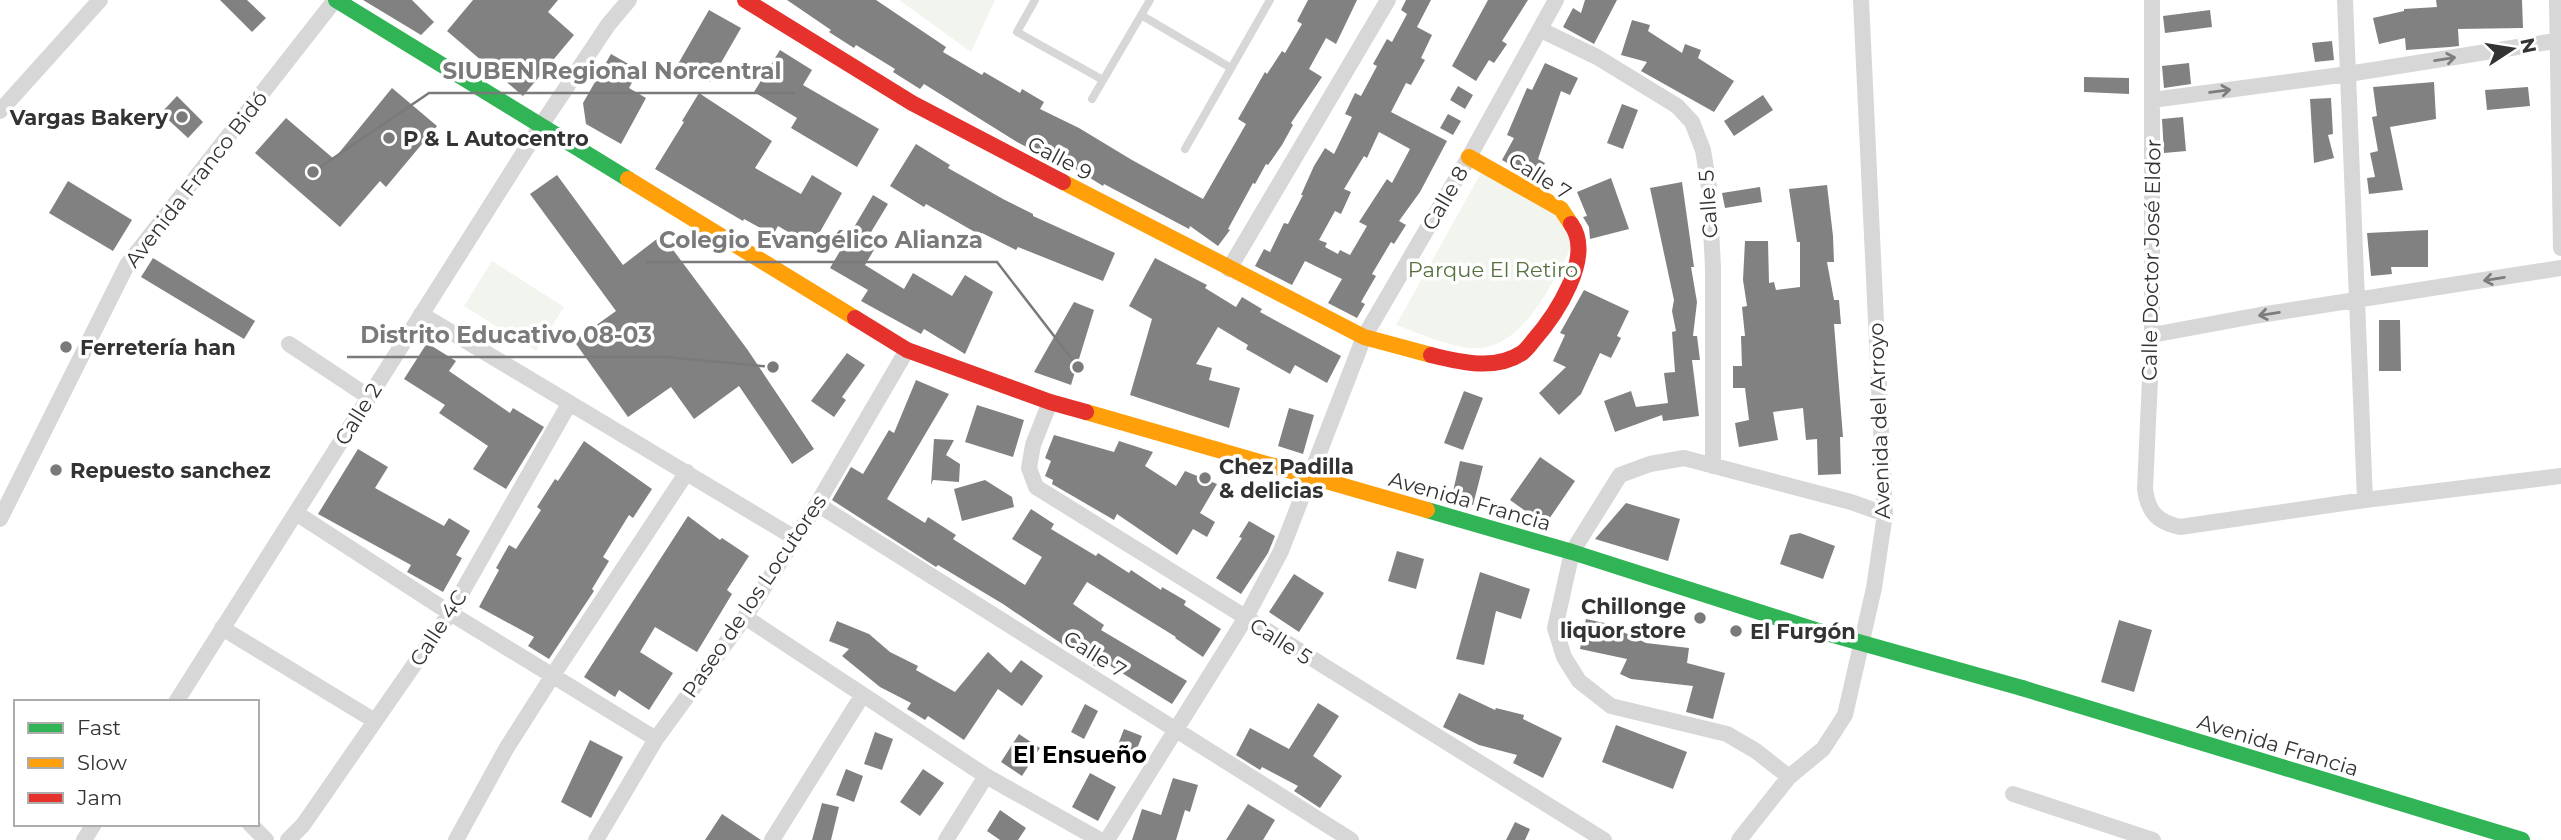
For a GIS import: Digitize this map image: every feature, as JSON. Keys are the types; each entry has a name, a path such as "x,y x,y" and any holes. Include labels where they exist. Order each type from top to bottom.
{"main road":[{"name":"Avenida Francia","path":"336,0 907,350 1050,402 1572,552 1819,631 2022,688 2522,840"},
{"name":"Calle 9","path":"745,0 912,103 1364,337"},
{"name":"Calle 7","path":"1364,337 1463,363 1495,363 1522,354 1550,322 1570,287 1578,255 1576,229 1561,209 1469,158"}],"street":[{"path":"0,111 100,0"},
{"name":"Avenida Franco Bidó","path":"0,519 6,494 127,265 336,0"},
{"path":"540,127 608,24 629,0"},
{"path":"1229,269 1388,0"},
{"name":"Calle 8","path":"1107,840 1245,619 1281,551 1364,337 1469,158 1556,0"},
{"name":"Avenida del Arroyo","path":"1739,840 1788,777 1823,749 1845,715 1874,588 1885,514 1861,0"},
{"name":"Calle Doctor José Eldor","path":"2152,0 2152,335 2145,489 2147,505 2155,517 2165,524 2180,527 2365,500"},
{"path":"2345,0 2365,500 2561,476"},
{"path":"2557,0 2561,248"},
{"name":"Calle 5","path":"1541,30 1597,57 1677,106 1692,122 1703,150 1709,187 1713,268 1713,466"},
{"path":"2152,100 2348,74 2559,41"},
{"name":"Calle 2","path":"177,700 540,127"},
{"path":"2152,335 2260,315 2561,268"},
{"path":"421,314 795,538"},
{"path":"289,344 369,397"},
{"name":"Paseo de los Locutores","path":"596,840 656,739 745,617 817,504 907,350"},
{"name":"Calle 5","path":"1050,402 1033,445 1029,468 1036,487 1604,840"},
{"name":"Calle 4C","path":"288,840 303,825 450,613 569,404"},
{"path":"1788,777 1756,751 1727,734 1611,706 1579,681 1564,657 1555,628 1572,552 1620,475 1650,464 1684,458 1852,502 1885,514"},
{"path":"456,840 506,749 687,472"},
{"name":"Calle 7","path":"817,504 1350,840"},
{"path":"296,513 450,613 656,739"},
{"path":"745,617 986,776 1100,840"},
{"path":"222,628 375,721"},
{"path":"772,840 862,696"},
{"path":"946,840 986,776"},
{"path":"2013,794 2153,840"},
{"path":"252,826 266,840"}],"lane":[{"path":"1034,0 1017,32 1103,80"},
{"path":"1092,99 1150,0"},
{"path":"1185,149 1270,0"},
{"path":"1141,15 1231,68"}],"green space":[{"path":"899,0 995,0 971,52"},
{"name":"Parque El Retiro","path":"1482,171 1563,208 1571,248 1542,299 1516,331 1501,342 1483,348 1463,347 1396,325"},
{"path":"492,261 564,307 536,351 464,306"}],"building":[{"path":"220,0 247,0 266,18 252,32"},
{"path":"363,0 412,0 434,22 421,35"},
{"path":"473,0 558,0 548,12 574,35 523,96 447,31"},
{"path":"787,0 876,0 946,47 943,52 1020,93 1022,89 1044,102 1040,109 1079,128 1203,199 1246,124 1238,119 1265,72 1267,74 1282,51 1285,53 1302,24 1297,21 1308,0 1357,0 1336,44 1326,38 1309,69 1322,77 1291,123 1293,125 1282,145 1268,165 1266,164 1255,184 1253,183 1228,229 1230,230 1218,246 1190,226 1189,229 1104,184 1103,186 1061,160 1059,164 1017,142 924,84 920,89 893,72 895,69 829,32 831,30"},
{"path":"1406,0 1431,0 1417,27 1432,35 1421,58 1425,60 1411,85 1406,83 1391,112 1447,141 1420,192 1399,221 1406,225 1394,244 1391,242 1372,274 1376,276 1361,302 1365,304 1357,318 1328,303 1342,279 1305,261 1292,285 1255,266 1264,249 1270,252 1284,223 1288,224 1325,148 1334,154 1352,117 1345,114 1355,93 1361,96 1377,66 1373,64 1387,39 1392,42 1407,14 1401,10","holes":["1379,132 1410,149 1392,183 1387,179 1359,222 1367,226 1350,255 1340,250 1338,254 1325,247 1327,243 1319,240 1335,211 1341,214 1351,192 1344,189 1364,156 1367,158"]},
{"path":"1488,0 1528,0 1502,41 1507,44 1494,63 1489,60 1476,81 1452,66"},
{"path":"1585,0 1617,0 1594,44 1563,27 1573,8 1581,13"},
{"path":"2436,0 2522,0 2523,28 2458,29 2459,46 2450,47 2406,50 2405,38 2379,44 2373,18 2404,9 2437,7"},
{"path":"709,10 741,28 710,82 678,64"},
{"path":"2210,10 2212,27 2165,33 2163,16"},
{"path":"1632,20 1650,25 1648,31 1682,53 1685,44 1701,50 1698,58 1734,81 1714,112 1641,71 1647,62 1621,55"},
{"path":"2332,41 2334,60 2315,62 2312,43"},
{"path":"780,50 812,70 803,85 879,129 857,167 791,128 797,118 754,92"},
{"path":"611,54 639,70 629,88 646,98 621,144 586,124 583,103"},
{"path":"1545,63 1578,78 1570,95 1561,91 1538,159 1545,163 1536,179 1502,160 1514,138 1507,135 1527,88 1532,90"},
{"path":"2189,63 2191,84 2164,88 2162,66"},
{"path":"2084,77 2129,78 2129,94 2084,92"},
{"path":"2434,82 2436,119 2390,127 2403,190 2369,194 2367,178 2375,177 2370,153 2378,151 2372,117 2377,116 2373,87"},
{"path":"1458,86 1473,95 1465,109 1450,100"},
{"path":"2528,87 2530,106 2487,110 2485,90"},
{"path":"392,88 437,126 386,187 380,181 340,227 255,153 286,118 334,159"},
{"path":"699,93 772,141 755,168 801,194 812,175 842,193 812,246 778,226 773,235 744,219 743,221 655,169"},
{"path":"1763,95 1773,110 1734,136 1724,121"},
{"name":"Vargas Bakery","path":"177,96 203,122 188,138 161,113"},
{"path":"2331,98 2333,134 2328,135 2334,158 2314,163 2310,99"},
{"path":"1622,104 1638,110 1623,149 1607,143"},
{"path":"1448,114 1461,121 1453,135 1440,128"},
{"path":"2183,117 2186,151 2164,153 2162,119"},
{"path":"916,144 950,165 948,168 1033,216 1115,253 1103,281 1018,247 1016,250 982,233 980,235 926,204 924,207 890,186"},
{"path":"557,175 623,265 662,235 747,349 814,449 792,464 739,386 694,419 671,387 628,417 574,341 616,311 530,194"},
{"path":"1611,178 1629,229 1590,239 1589,227 1583,217 1587,216 1577,192"},
{"path":"68,181 132,220 113,251 49,213"},
{"path":"1682,182 1697,302 1693,336 1697,336 1700,360 1692,360 1699,416 1663,421 1662,415 1615,432 1604,401 1631,391 1636,407 1668,403 1664,373 1675,372 1672,332 1676,331 1672,311 1674,300 1650,188"},
{"path":"1827,185 1834,262 1827,262 1834,300 1839,300 1841,324 1834,324 1843,437 1840,437 1841,474 1818,475 1817,439 1806,440 1803,408 1773,412 1778,440 1739,447 1735,423 1749,420 1745,388 1733,388 1733,366 1742,366 1741,336 1745,336 1742,307 1747,306 1743,280 1745,241 1768,241 1769,283 1774,282 1776,290 1800,287 1800,242 1797,242 1789,189"},
{"path":"1760,187 1762,202 1725,208 1722,193"},
{"path":"873,195 888,204 868,237 878,243 865,265 904,289 913,273 952,296 965,275 993,292 965,354 924,329 921,334 861,301 868,290 830,268"},
{"path":"2428,230 2428,267 2391,267 2392,274 2371,276 2367,233"},
{"path":"153,258 255,321 244,339 141,277"},
{"path":"1155,258 1207,285 1205,288 1236,307 1242,297 1262,309 1260,312 1341,356 1327,383 1295,365 1290,374 1246,349 1248,345 1218,327 1196,364 1212,368 1209,380 1240,388 1229,428 1130,395 1152,319 1129,306"},
{"path":"1584,290 1629,311 1617,336 1621,338 1611,358 1600,353 1581,394 1559,415 1539,393 1566,367 1553,361 1565,335 1560,333"},
{"path":"1074,302 1094,310 1071,385 1034,372"},
{"path":"2379,320 2400,320 2401,371 2379,371"},
{"path":"427,343 456,361 449,371 510,413 513,408 544,427 506,489 473,469 488,446 439,413 445,405 404,379"},
{"path":"847,353 865,365 842,397 846,400 834,417 811,401"},
{"path":"916,380 949,394 887,499 925,523 928,517 956,535 953,539 1025,585 1042,557 1012,539 1031,509 1054,524 1051,529 1096,556 1098,553 1129,573 1131,570 1161,590 1162,587 1186,601 1184,605 1221,629 1203,657 1176,637 1087,582 1073,604 1104,625 1101,630 1187,681 1172,704 1101,660 1096,667 1003,604 938,565 936,567 832,500 851,467 863,474 889,430 894,433"},
{"path":"1464,391 1483,398 1463,450 1444,443"},
{"path":"977,405 1024,420 1013,457 965,442"},
{"path":"1289,408 1314,415 1303,454 1278,446"},
{"path":"1054,435 1114,452 1119,441 1153,452 1145,466 1176,486 1185,471 1217,484 1200,513 1215,522 1207,537 1193,529 1177,555 1117,514 1114,520 1052,484 1053,480 1045,476 1051,461 1045,458"},
{"path":"934,439 954,440 946,455 960,464 959,482 933,480 931,485"},
{"path":"584,441 652,489 633,518 629,515 603,557 609,561 592,589 594,591 549,659 528,646 534,637 479,607 509,545 516,549 541,510 537,507"},
{"path":"358,449 388,467 375,488 444,526 449,518 470,531 456,555 462,558 443,592 407,572 411,565 318,514"},
{"path":"1540,457 1575,481 1545,525 1510,500"},
{"path":"1460,461 1483,466 1473,505 1451,500"},
{"path":"985,480 1012,497 1014,507 962,521 954,489"},
{"path":"1626,503 1680,519 1668,561 1595,539"},
{"path":"688,516 720,540 722,538 749,556 727,590 732,594 697,652 655,627 640,652 673,673 649,710 619,690 615,697 584,677"},
{"path":"1249,521 1275,536 1268,553 1241,594 1216,578 1242,538 1239,537"},
{"path":"1800,533 1835,546 1823,579 1780,564 1790,535"},
{"path":"1397,551 1424,559 1416,589 1388,581"},
{"path":"1480,572 1530,589 1521,619 1496,611 1484,665 1456,659"},
{"path":"1294,574 1324,593 1299,632 1269,612"},
{"path":"1586,619 1618,626 1617,629 1646,643 1689,648 1687,663 1725,673 1713,719 1686,712 1693,686 1631,679 1620,674 1627,659 1580,649"},
{"path":"2119,620 2152,630 2134,692 2101,682"},
{"path":"837,621 869,634 890,652 918,666 916,670 955,692 988,652 1011,673 1021,660 1043,676 1022,706 998,689 964,740 928,716 925,720 907,709 911,703 880,687 842,656 849,649 829,641"},
{"path":"1459,693 1495,710 1496,708 1524,715 1523,719 1562,738 1543,778 1513,763 1517,755 1479,745 1443,727"},
{"path":"1318,703 1339,716 1313,756 1342,776 1320,808 1294,791 1298,786 1262,767 1260,770 1236,755 1250,728 1289,749"},
{"path":"1085,704 1098,711 1084,739 1071,732"},
{"path":"1616,725 1687,752 1673,789 1602,762"},
{"path":"1124,729 1142,736 1135,754 1117,747"},
{"path":"875,732 893,739 882,770 864,764"},
{"path":"1019,734 1040,748 1022,776 1001,762"},
{"path":"590,740 623,757 591,818 561,802"},
{"path":"846,769 863,776 854,802 836,795"},
{"path":"923,769 944,783 920,816 900,802"},
{"path":"1090,773 1116,787 1098,821 1072,807"},
{"path":"1173,778 1198,785 1190,812 1185,810 1176,840 1132,840 1142,809 1161,815"},
{"path":"822,803 839,807 831,840 812,840"},
{"path":"1248,804 1275,820 1263,840 1226,840"},
{"path":"1000,810 1026,828 1018,840 1000,840 987,831"},
{"path":"722,814 761,840 705,840"},
{"path":"1515,822 1530,829 1525,840 1506,840"}],"traffic: fast":[{"path":"336,0 628,179"},
{"path":"1427,510 1572,552 1819,631"},
{"path":"1819,631 2022,688"},
{"path":"2022,688 2522,840"}],"traffic: slow":[{"path":"1469,157 1561,209 1571,224"},
{"path":"628,179 855,318"},
{"path":"1063,182 1364,337 1431,355"},
{"path":"1086,412 1427,510"}],"traffic: jam":[{"path":"745,0 912,103 1063,182"},
{"path":"1431,355 1465,362 1489,363 1512,359 1522,353 1552,317 1569,286 1578,253 1577,237 1571,224"},
{"path":"855,318 907,350 1050,402 1086,412"}],"place":[{"name":"Vargas Bakery","path":"182,117"},
{"name":"P & L Autocentro","path":"389,138"},
{"name":"SIUBEN Regional Norcentral","path":"313,172"},
{"name":"Ferretería han","path":"66,347"},
{"name":"Distrito Educativo 08-03","path":"773,367"},
{"name":"Colegio Evangélico Alianza","path":"1078,367"},
{"name":"Repuesto sanchez","path":"56,470"},
{"name":"Chez Padilla & delicias","path":"1205,478"},
{"name":"Chillonge liquor store","path":"1700,618"},
{"name":"El Furgón","path":"1736,631"}],"district":[{"name":"El Ensueño","path":"1080,755"}]}
